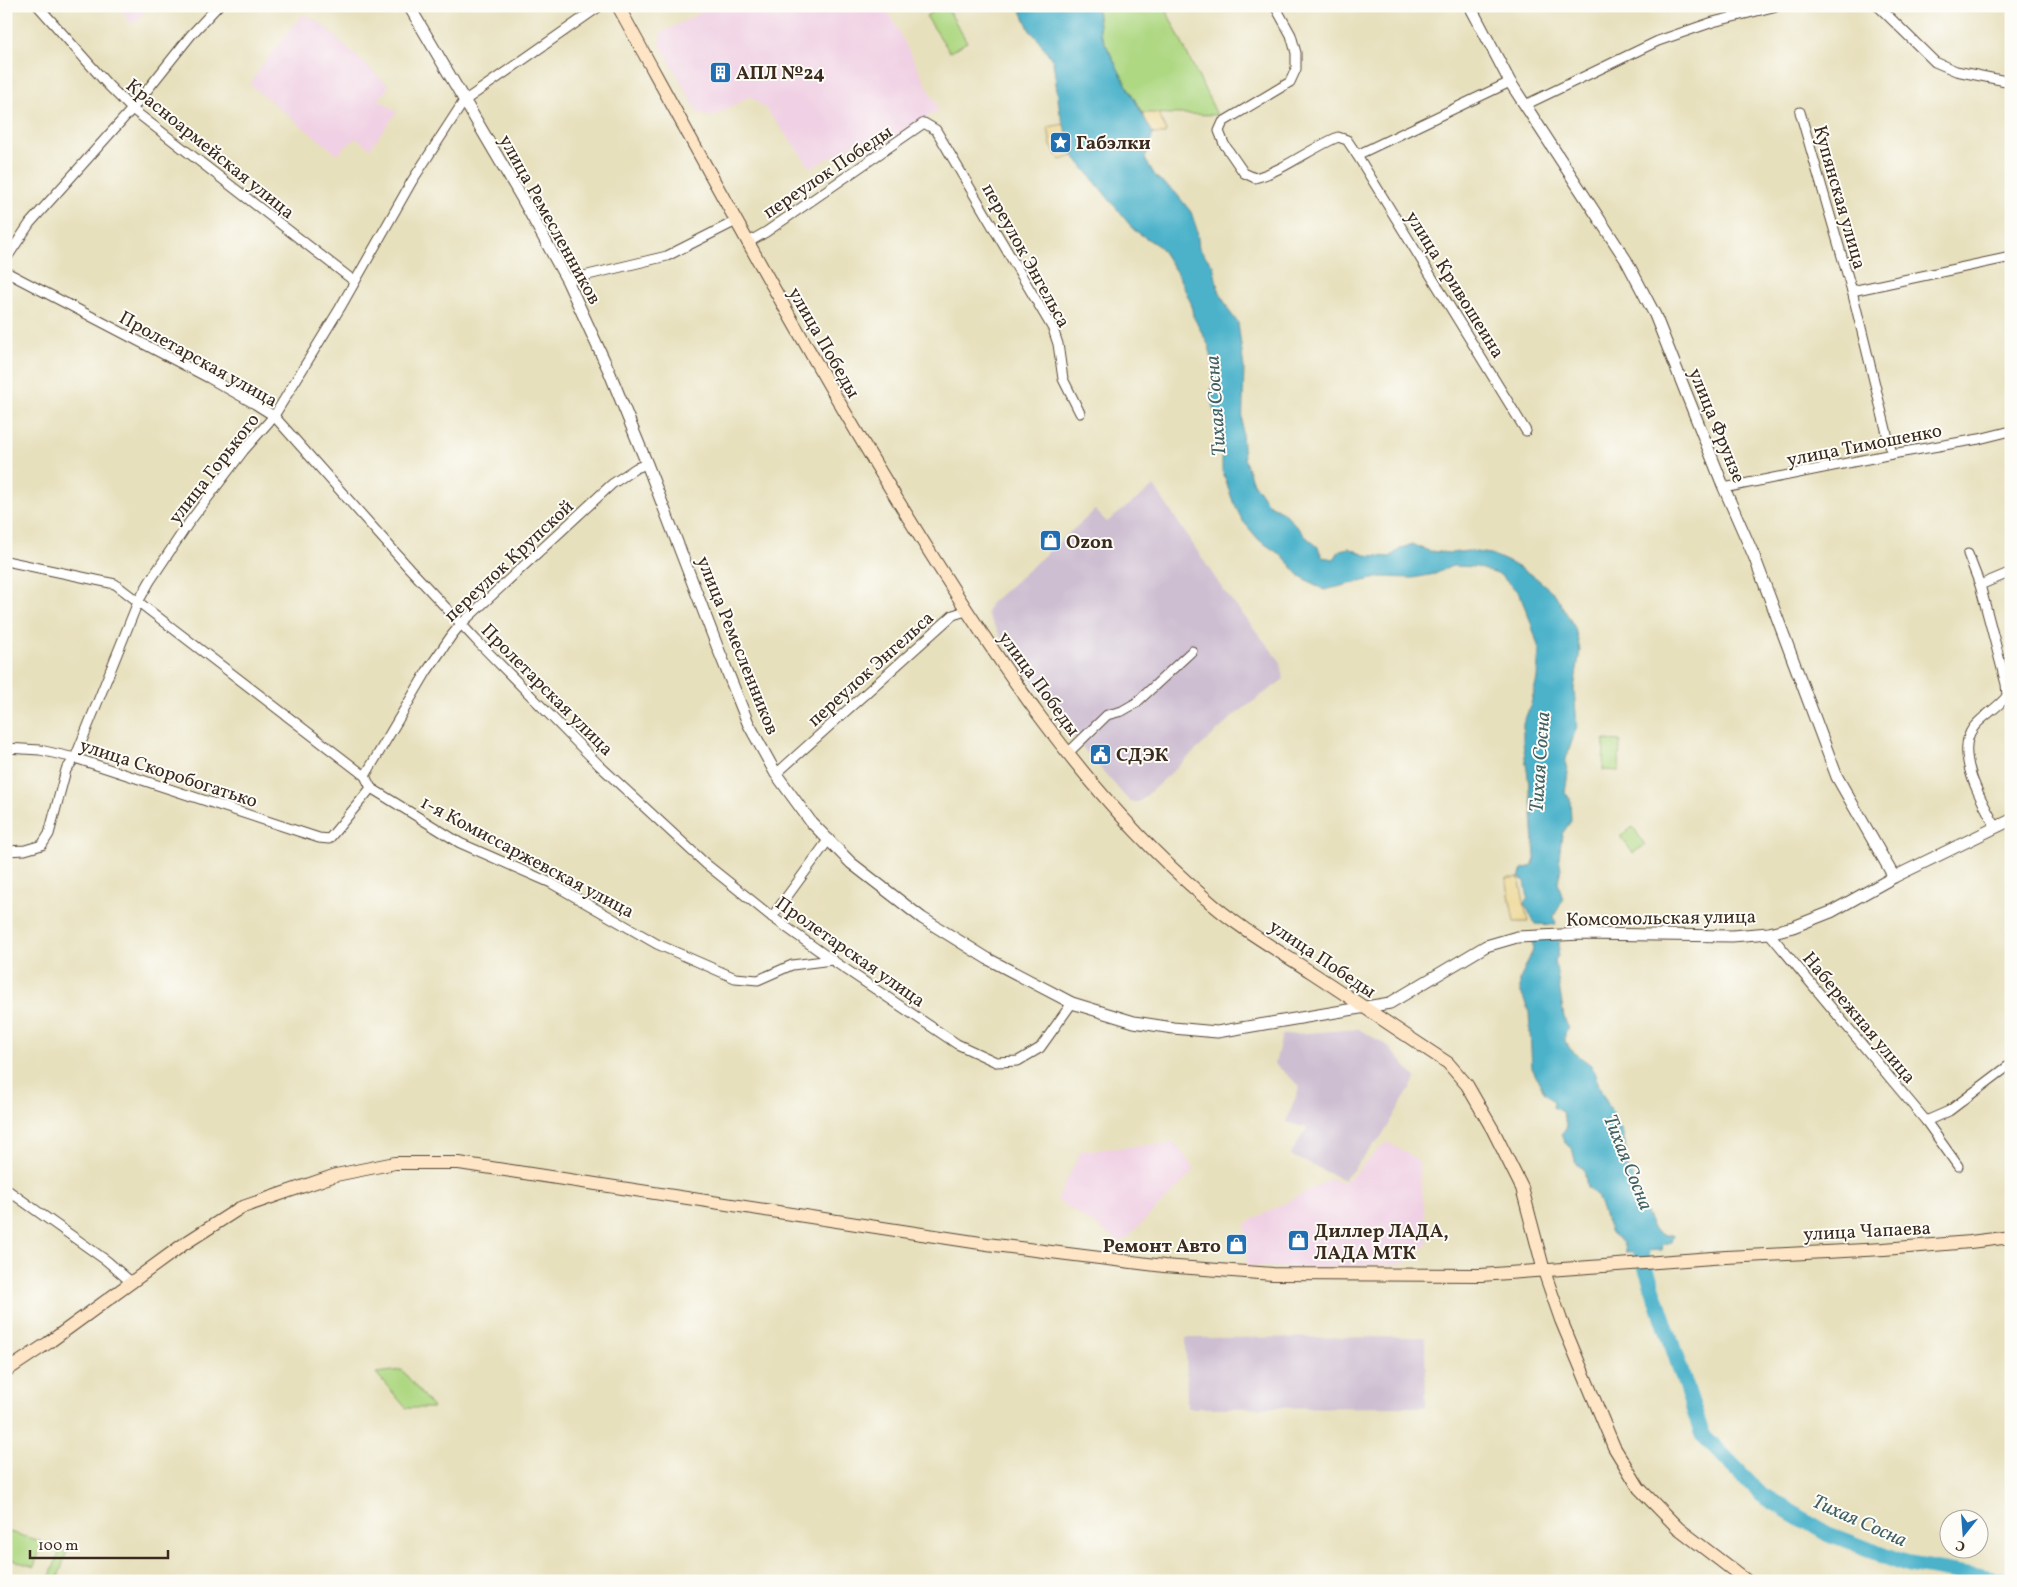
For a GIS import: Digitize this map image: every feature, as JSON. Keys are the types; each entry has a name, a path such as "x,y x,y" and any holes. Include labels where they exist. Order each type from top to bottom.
{"main road":[{"name":"улица Победы","path":"618,6 747,242 849,421 966,611 1012,678 1068,753 1115,809 1157,854 1205,899 1249,932 1448,1063 1467,1086 1493,1130 1522,1188 1544,1271 1561,1320 1614,1446 1639,1488 1678,1528 1747,1581"},
{"name":"улица Чапаева","path":"6,1371 48,1343 184,1244 240,1208 336,1175 395,1164 450,1163 509,1169 987,1244 1164,1266 1273,1274 1481,1275 1726,1257 1884,1249 2011,1237"}],"street":[{"name":"Красноармейская улица","path":"38,6 108,85 132,109 354,281"},
{"path":"6,259 30,222 132,109 191,35 218,6"},
{"name":"улица Ремесленников","path":"409,6 537,223 568,280 609,371 647,464 748,723 776,774 811,822 851,863 922,918 988,959 1072,1003 1134,1022 1217,1032 1364,1009"},
{"name":"улица Горького","path":"6,851 25,850 42,845 49,834 66,770 75,758 138,602 188,524 244,450 274,416 340,308 412,181 464,101 600,6"},
{"name":"улица Кривошеина","path":"1274,6 1291,35 1296,53 1296,69 1290,82 1223,122 1219,130 1224,144 1244,173 1255,178 1271,174 1321,144 1338,137 1347,140 1526,430"},
{"name":"улица Фрунзе","path":"1470,6 1510,82 1626,260 1655,315 1724,488 1754,556 1836,776 1894,877"},
{"path":"1524,104 1658,41 1713,22 1777,6"},
{"path":"1878,6 1935,62 1956,71 2011,82"},
{"path":"1357,155 1510,82"},
{"name":"Купянская улица","path":"1800,112 1852,291 1892,454"},
{"name":"переулок Победы","path":"747,242 766,232 924,123"},
{"name":"переулок Энгельса","path":"924,123 936,130 1053,329 1058,344 1063,379 1080,413"},
{"path":"568,280 667,256 736,222"},
{"name":"Купянская улица","path":"1852,291 2011,257"},
{"name":"Пролетарская улица","path":"6,272 209,378 274,416 461,624 600,766 706,864 772,917 832,960 957,1044 996,1062 1018,1061 1040,1048 1072,1003"},
{"name":"улица Тимошенко","path":"1724,488 1892,454 1979,439 2011,431"},
{"name":"переулок Крупской","path":"364,776 427,670 461,624 612,484 636,468 647,464"},
{"path":"1968,554 1980,585 2006,684 2007,696 2000,706 1973,728 1968,738 1967,758 1973,779 1983,805 1996,827"},
{"name":"1-я Комиссаржевская улица","path":"6,561 115,584 364,776 371,788 460,843 551,883 657,944 735,978 758,980 792,964 832,960"},
{"path":"1980,585 2011,572"},
{"name":"переулок Энгельса","path":"776,774 953,615 966,611"},
{"path":"1068,753 1106,715 1122,711 1136,704 1192,651"},
{"name":"улица Скоробогатько","path":"6,748 40,750 75,758 319,838 329,839 371,788"},
{"name":"Комсомольская улица","path":"1364,1009 1390,1003 1486,946 1517,937 1582,934 1732,936 1769,933 1793,927 1831,912 1894,877 2011,820"},
{"path":"772,917 829,839"},
{"name":"Набережная улица","path":"1769,933 1926,1121 1958,1166"},
{"path":"1926,1121 1949,1111 2011,1064"},
{"path":"6,1189 107,1260 131,1282"}],"shaded area":[{"path":"117,6 149,6 133,25"},
{"path":"714,6 893,6 888,11 939,109 872,156 860,141 811,168 767,110 750,96 712,117 698,113 660,44 661,33"},
{"path":"303,14 320,23 389,86 379,100 397,112 370,148 356,138 337,154 250,85 260,68"},
{"path":"1154,486 1224,591 1280,661 1284,679 1236,714 1139,802 1130,802 1087,753 1018,664 987,614 990,604 1095,510 1107,522"},
{"path":"1358,1029 1387,1045 1416,1078 1384,1133 1344,1180 1290,1155 1307,1128 1286,1122 1300,1086 1275,1064 1282,1035"},
{"path":"1386,1142 1418,1160 1428,1244 1403,1264 1296,1268 1247,1266 1245,1224 1330,1179 1345,1183"},
{"path":"1175,1143 1195,1170 1122,1243 1057,1200 1081,1151"},
{"path":"1425,1337 1426,1407 1187,1408 1186,1338"}],"green space":[{"path":"941,6 946,6 967,42 950,52 926,16"},
{"path":"1097,6 1164,6 1217,115 1142,113 1100,32"},
{"path":"1604,740 1620,741 1619,771 1603,770"},
{"path":"1633,827 1645,845 1633,853 1620,836"},
{"path":"402,1370 433,1408 406,1408 376,1373"},
{"path":"6,1531 40,1541 41,1547 34,1567 6,1558"},
{"path":"61,1548 67,1551 57,1581 48,1581"}],"sand":[{"path":"1142,113 1158,113 1166,130 1165,134 1153,134"},
{"name":"Габэлки","path":"1064,124 1074,156 1060,160 1051,146 1048,127"},
{"path":"1506,878 1519,878 1528,922 1514,922"}],"water":[{"path":"1019,6 1096,6 1100,33 1153,134 1145,159 1156,177 1175,192 1191,212 1197,230 1199,249 1213,265 1218,288 1229,311 1238,323 1244,368 1242,435 1244,458 1252,481 1268,504 1285,513 1305,536 1318,547 1322,557 1334,559 1340,550 1349,548 1365,555 1390,557 1400,549 1412,544 1429,551 1450,553 1468,551 1491,554 1535,577 1555,594 1575,628 1580,650 1574,689 1577,726 1565,762 1568,773 1565,793 1570,798 1571,821 1562,834 1559,858 1561,868 1558,882 1563,900 1554,916 1556,925 1535,924 1525,904 1528,898 1525,881 1519,878 1522,869 1532,866 1535,858 1531,798 1523,742 1523,724 1531,704 1537,678 1539,649 1519,593 1500,575 1477,567 1452,566 1435,574 1413,578 1381,577 1324,590 1300,576 1281,555 1259,540 1242,520 1232,499 1222,469 1222,442 1210,395 1215,372 1209,346 1193,316 1191,303 1178,275 1160,247 1134,230 1074,156 1060,113 1053,61 1030,31"},
{"path":"1532,937 1560,937 1558,956 1555,960 1564,1017 1568,1028 1565,1033 1565,1041 1571,1050 1592,1066 1601,1091 1623,1134 1627,1152 1623,1159 1633,1178 1639,1200 1654,1230 1663,1235 1674,1235 1672,1242 1663,1244 1662,1250 1625,1252 1622,1242 1611,1233 1597,1196 1587,1187 1584,1169 1576,1164 1572,1148 1564,1142 1561,1134 1567,1127 1562,1112 1553,1107 1554,1102 1544,1092 1532,1068 1529,1012 1520,990 1520,979 1533,950"}],"waterway":[{"name":"Тихая Сосна","path":"1634,1232 1702,1434 1762,1495 1828,1534 1907,1564 1997,1580 2011,1579"}],"place":[{"name":"АПЛ №24","path":"720,72"},
{"name":"Габэлки","path":"1060,142"},
{"name":"Ozon","path":"1050,541"},
{"name":"СДЭК","path":"1100,754"},
{"name":"Диллер ЛАДА, ЛАДА МТК","path":"1298,1241"},
{"name":"Ремонт Авто","path":"1237,1245"}]}
